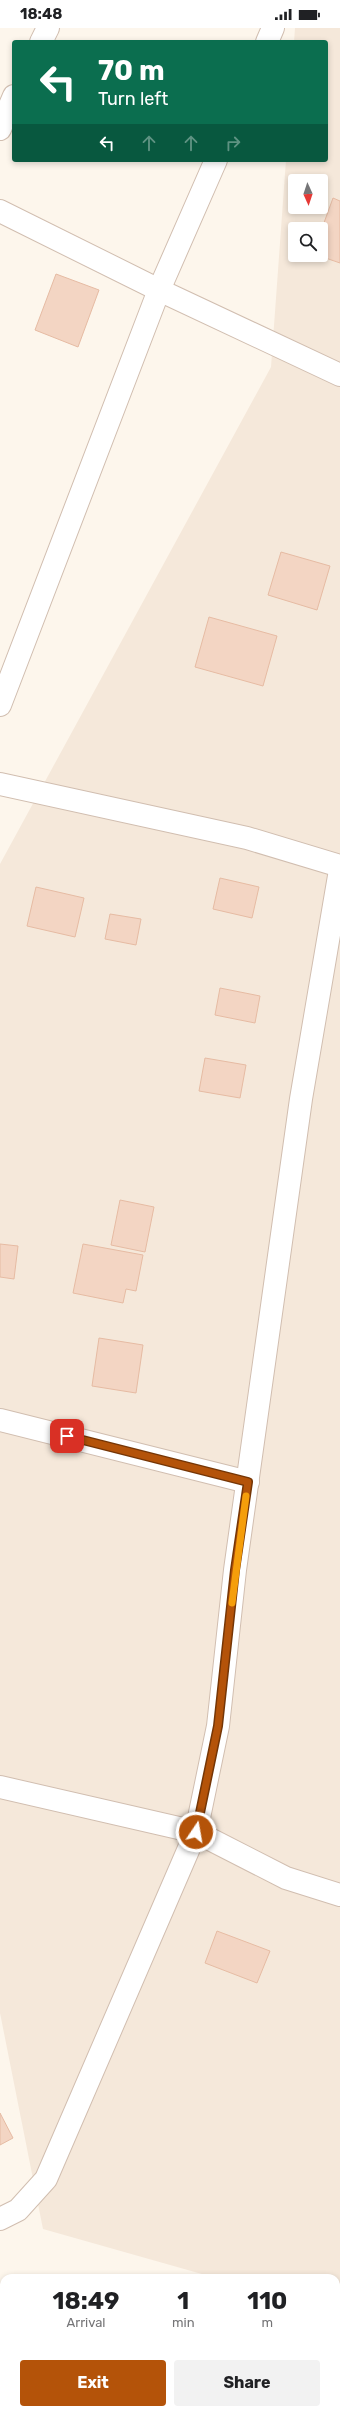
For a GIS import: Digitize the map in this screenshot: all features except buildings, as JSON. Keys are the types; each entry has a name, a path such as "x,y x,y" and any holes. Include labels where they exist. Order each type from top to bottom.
{"street":[{"path":"42,40 48,28"},
{"path":"268,40 273,28"},
{"path":"0,129 12,101"},
{"path":"0,705 159,290 215,162"},
{"path":"0,211 159,290 340,375"},
{"path":"0,784 247,838 340,866"},
{"path":"0,2219 18,2210 46,2179 196,1832 218,1726 235,1570 302,1099 340,870"},
{"path":"0,1420 248,1482"},
{"path":"0,1787 196,1832 286,1878 340,1895"}],"shaded area":[{"path":"295,28 340,28 340,2274 202,2274 43,2229 0,2013 0,864 271,367 286,162 328,162 328,40 294,40"}],"slow traffic":[{"path":"232,1603 235,1570 246,1496"}],"route":[{"path":"67,1436 248,1482 235,1570 218,1726 196,1832"}]}
